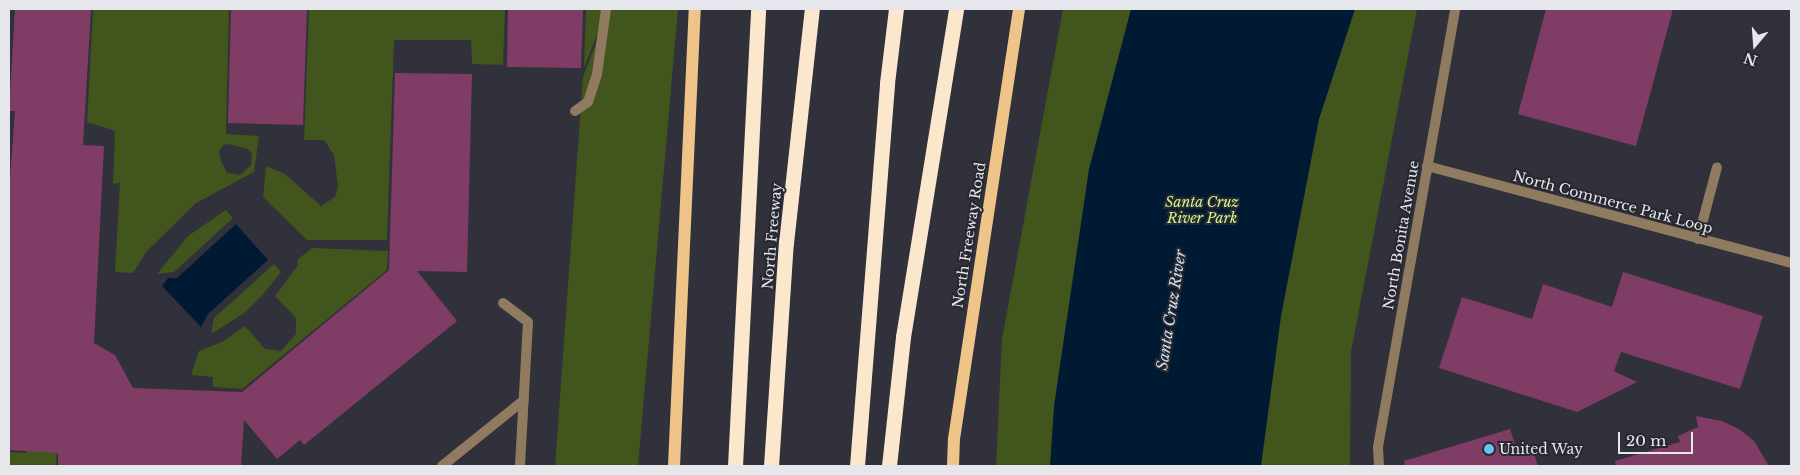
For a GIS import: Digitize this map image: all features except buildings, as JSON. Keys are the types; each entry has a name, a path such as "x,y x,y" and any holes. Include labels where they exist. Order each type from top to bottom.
{"highway":[{"path":"735,466 758,9"},
{"name":"North Freeway","path":"771,466 786,244 812,9"},
{"path":"856,466 887,83 896,9"},
{"path":"889,466 903,337 956,9"}],"main road":[{"path":"674,466 695,9"},
{"name":"North Freeway Road","path":"953,466 954,439 1019,9"}],"street":[{"path":"574,111 588,102 597,74 606,9"},
{"name":"North Bonita Avenue","path":"1378,466 1378,446 1455,9"},
{"name":"North Commerce Park Loop","path":"1427,166 1791,263"},
{"path":"1698,238 1717,167"},
{"path":"503,303 528,322 520,466"},
{"path":"442,466 524,400"}],"green space":[{"path":"93,9 229,9 226,134 259,136 254,172 196,203 147,251 133,273 115,272 120,183 113,184 115,131 87,122","holes":["229,144 248,149 252,154 251,165 240,175 227,173 221,161 219,151 223,145"]},
{"path":"309,9 505,9 503,65 472,64 471,40 394,40 387,240 307,240 263,197 266,166 285,174 321,206 335,197 338,187 334,155 324,140 304,140"},
{"path":"586,9 607,9 584,68"},
{"path":"609,9 678,9 638,466 555,466 583,77"},
{"name":"Santa Cruz River","path":"1063,9 1417,9 1351,352 1350,466 996,466 1002,339"},
{"path":"226,210 233,218 174,272 157,274 188,236"},
{"path":"312,248 388,251 387,270 242,389 213,387 213,377 191,375 199,351 222,342 245,326 265,349 281,351 296,334 296,318 275,296 298,265 297,260"},
{"path":"274,264 281,272 261,297 243,314 211,334 214,318"},
{"path":"26,447 57,447 56,466 9,466 9,452 26,453"}],"water":[{"name":"Santa Cruz River","path":"1131,9 1355,9 1319,119 1281,316 1261,466 1050,466 1054,406 1089,169"},
{"path":"236,224 268,260 208,314 201,327 162,286 168,278 177,278"}],"place":[{"name":"United Way","path":"1489,449"}],"park label":[{"name":"Santa Cruz River Park","path":"1202,210"}]}
